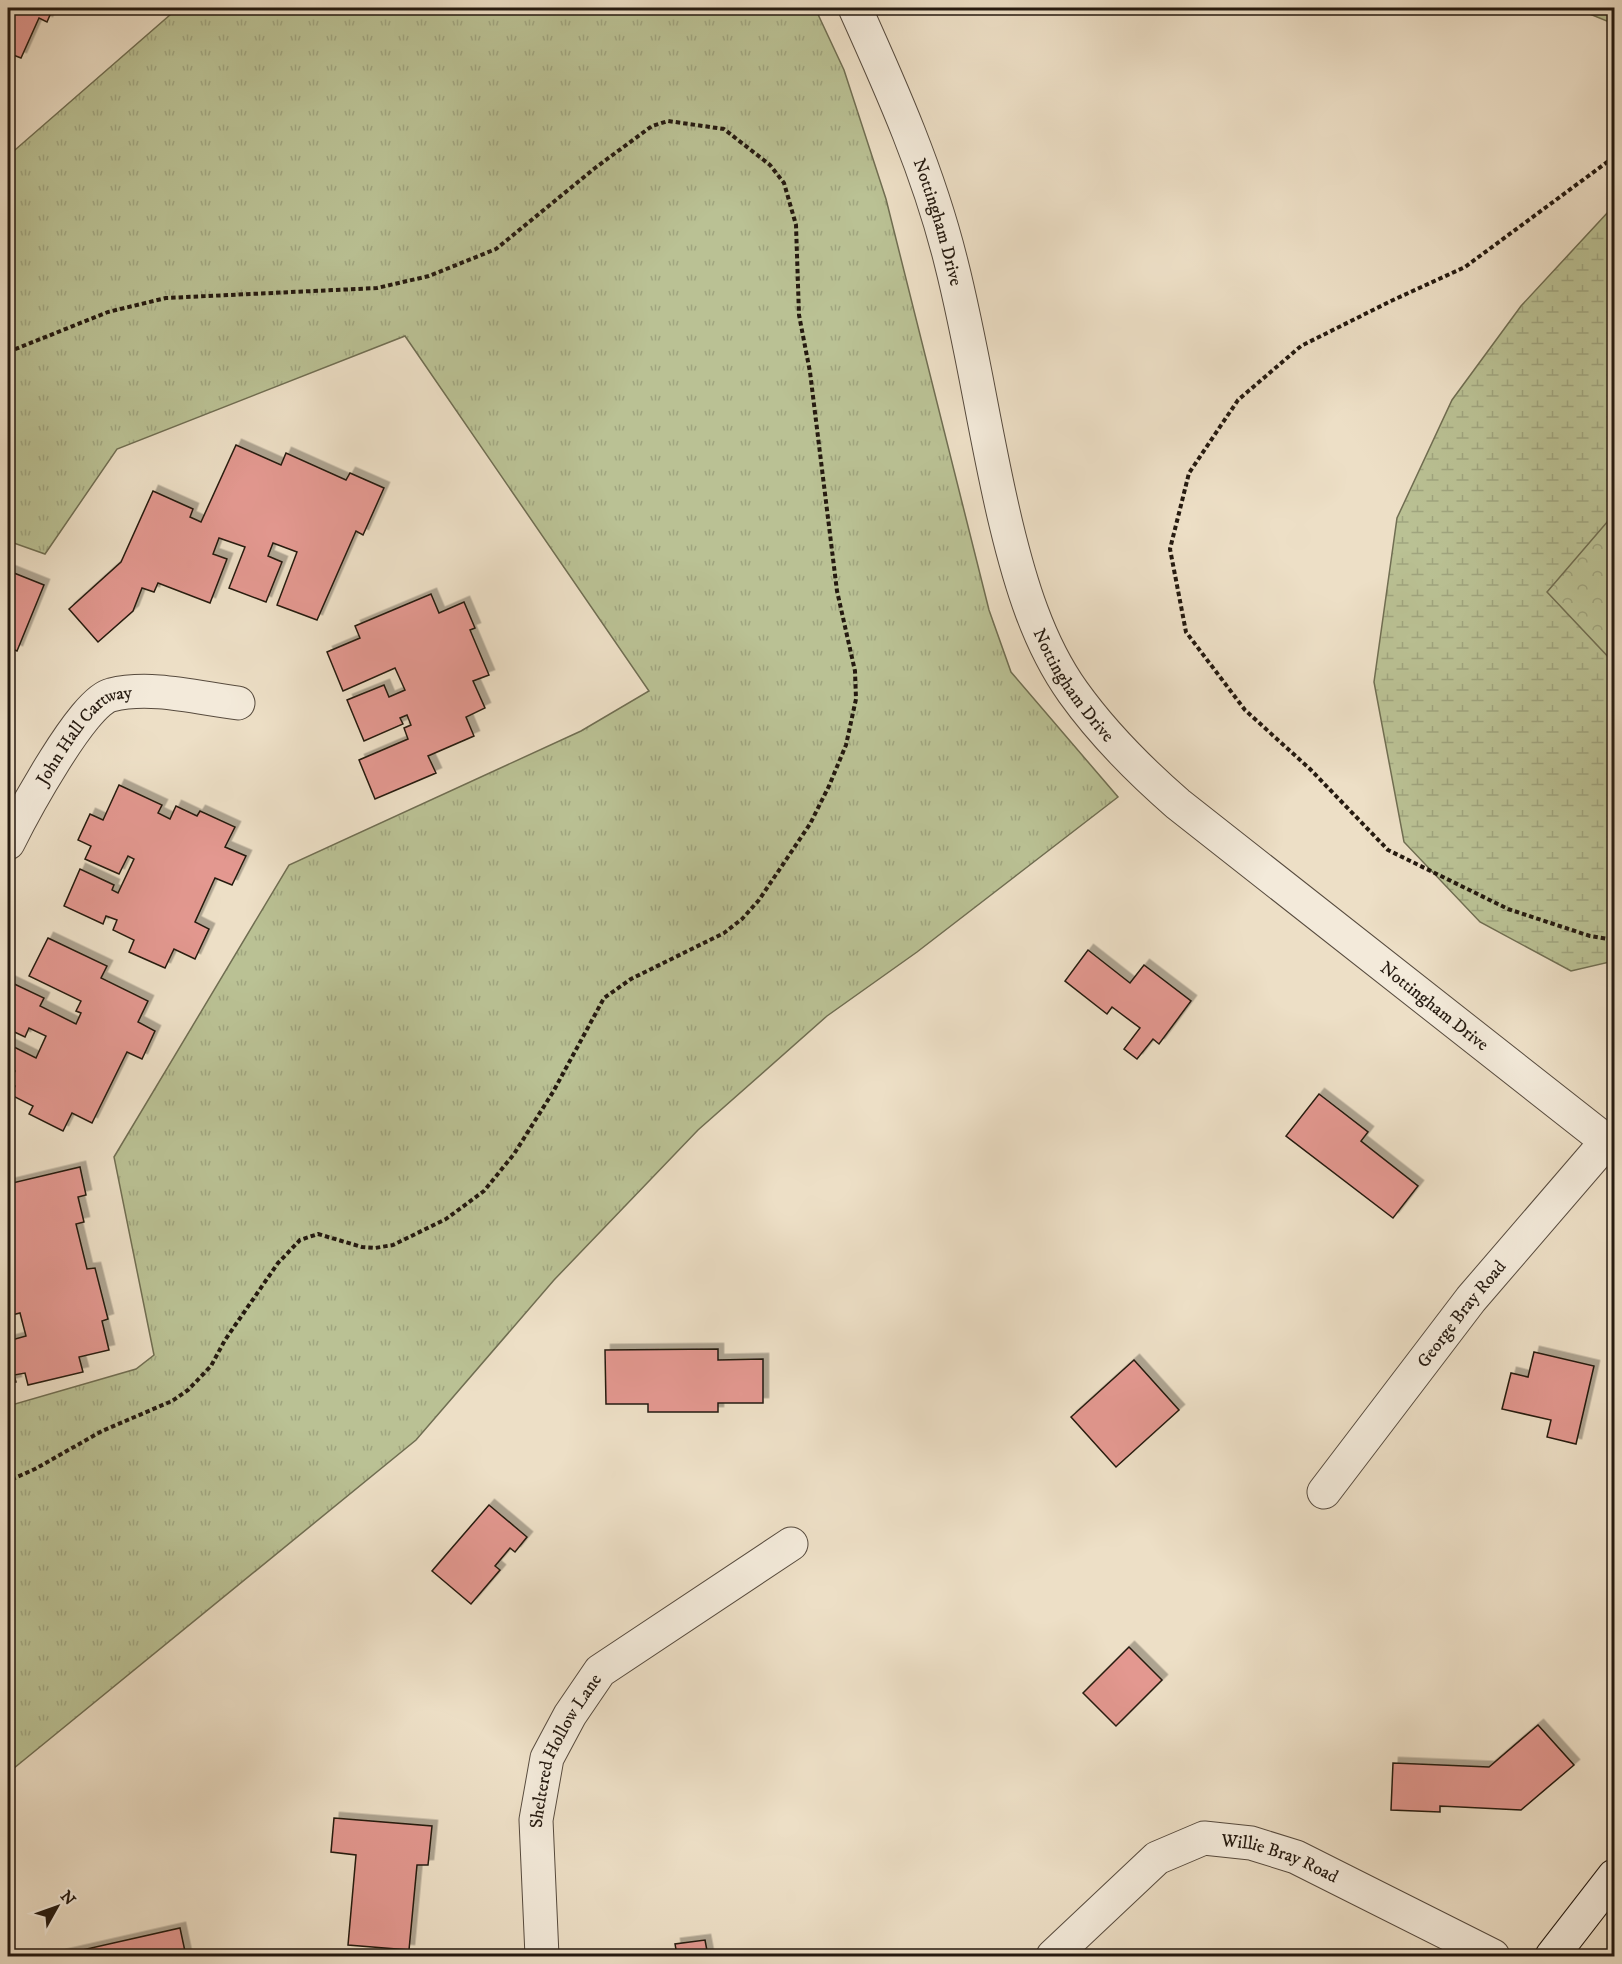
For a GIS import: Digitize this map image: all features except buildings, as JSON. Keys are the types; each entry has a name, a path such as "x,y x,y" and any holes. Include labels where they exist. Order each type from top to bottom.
{"street":[{"name":"Nottingham Drive","path":"855,8 911,133 951,261 995,477 1020,580 1046,646 1072,691 1128,760 1178,804 1611,1144"},
{"name":"John Hall Cartway","path":"8,843 26,806 80,723 108,695 147,692 238,703"},
{"name":"George Bray Road","path":"1324,1492 1471,1299 1611,1144"},
{"name":"Sheltered Hollow Lane","path":"542,1956 536,1820 547,1758 570,1715 600,1671 791,1544"},
{"name":"Willie Bray Road","path":"1053,1956 1157,1857 1204,1838 1251,1843 1296,1857 1493,1956"},
{"path":"1552,1956 1614,1876"}],"path":[{"path":"8,352 108,312 166,298 377,288 429,276 496,249 595,168 652,126 668,121 724,129 770,165 784,183 796,225 799,315 810,372 834,569 855,672 856,699 846,745 833,778 810,824 759,900 742,919 724,933 631,979 604,998 553,1092 514,1154 484,1191 446,1219 393,1245 375,1248 362,1247 318,1234 300,1240 278,1263 225,1341 211,1366 188,1390 172,1401 102,1431 35,1469 8,1481"},
{"path":"1614,157 1465,267 1301,346 1238,400 1189,473 1170,549 1186,632 1245,710 1310,769 1388,850 1508,909 1590,936 1614,940"}],"green space":[{"path":"178,8 815,8 844,70 886,199 989,610 1011,672 1118,797 917,952 827,1016 698,1130 554,1280 416,1440 8,1773 8,1406 136,1369 154,1355 114,1157 289,865 581,731 649,691 405,336 117,449 45,554 8,541 8,156"},
{"path":"1575,8 1614,8 1614,24"},
{"path":"1609,211 1614,211 1614,961 1571,971 1480,922 1404,842 1374,682 1397,518 1452,400 1521,306"},
{"path":"1614,514 1614,663 1547,592"}]}
